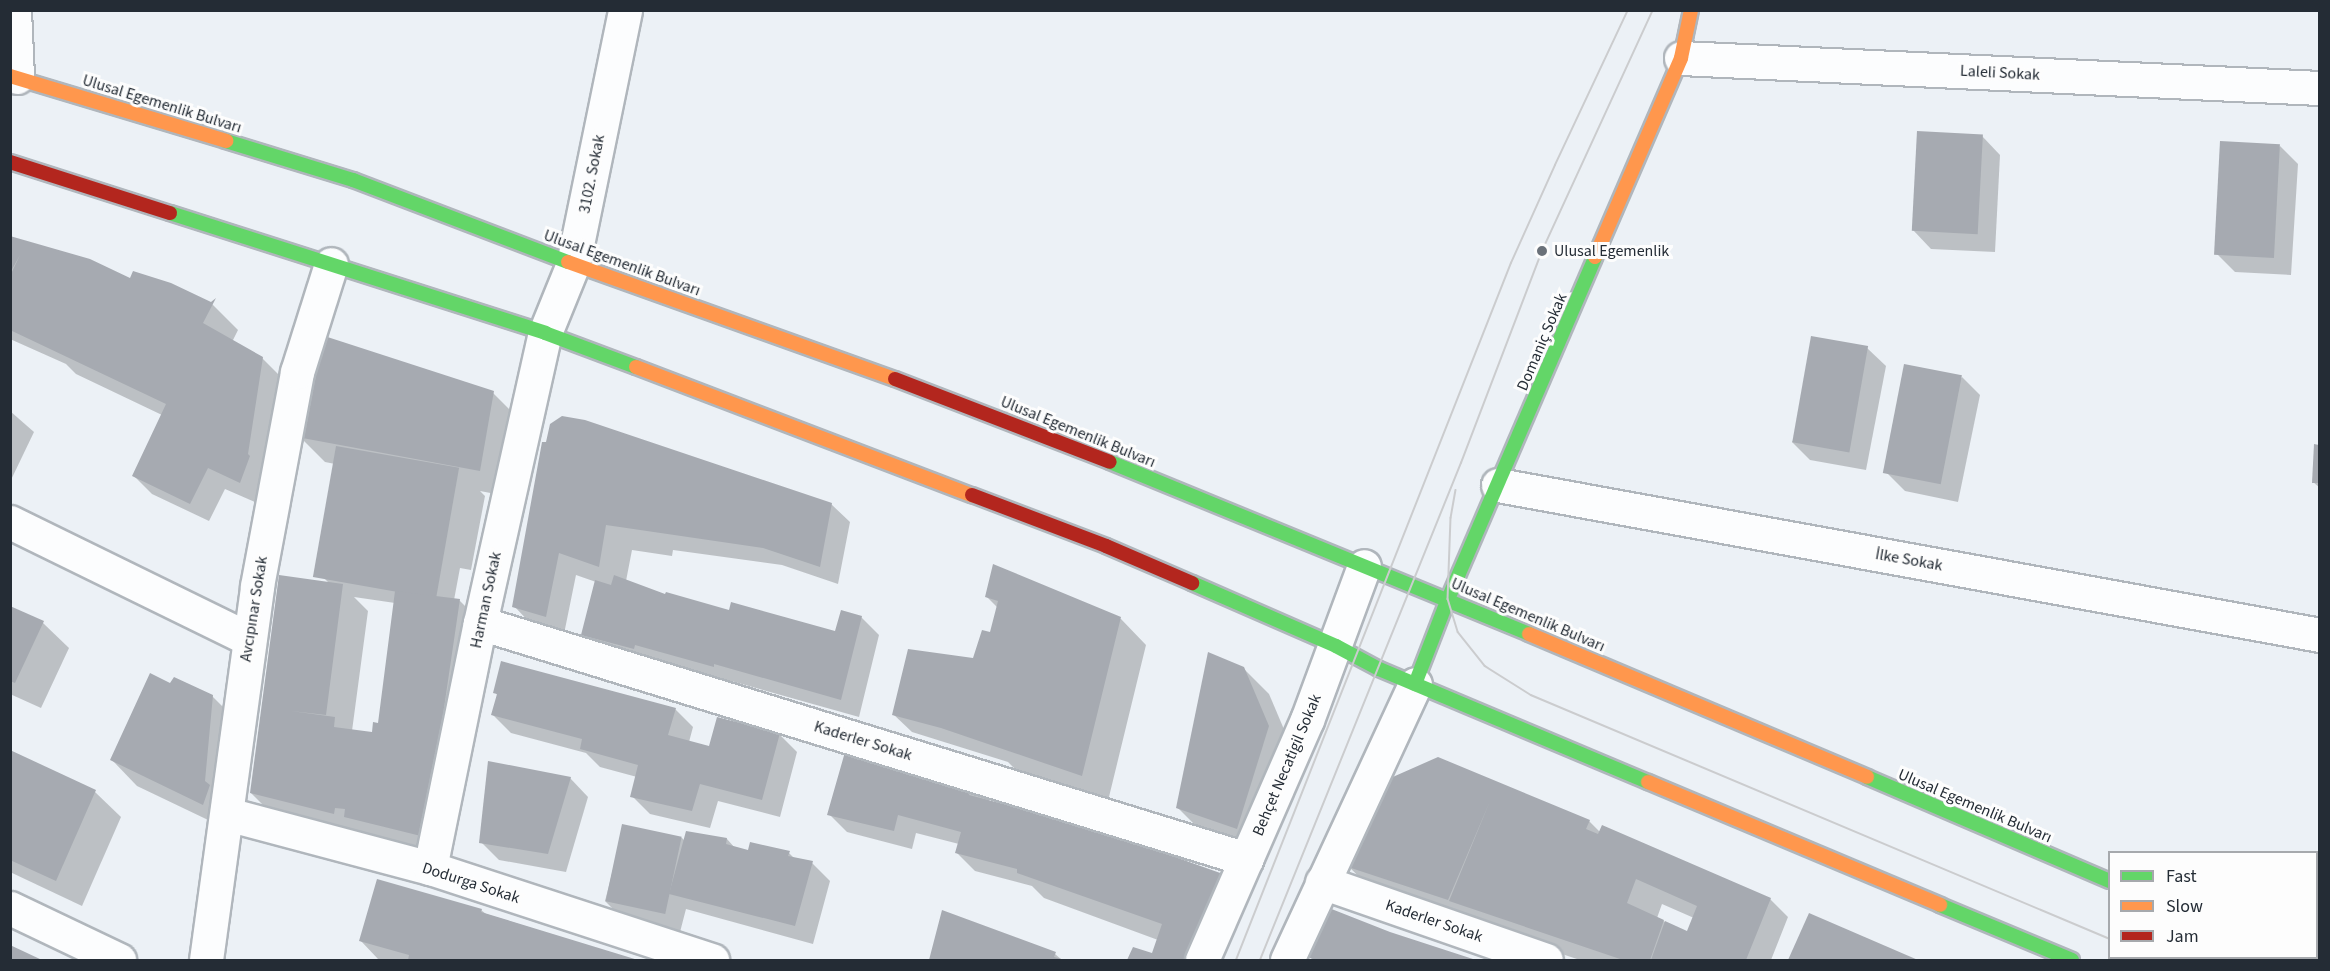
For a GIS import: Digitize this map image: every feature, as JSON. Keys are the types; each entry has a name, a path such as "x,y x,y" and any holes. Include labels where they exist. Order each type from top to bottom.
{"main road":[{"name":"Domaniç Sokak","path":"1415,684 1448,599 1681,58 1691,10"},
{"name":"Ulusal Egemenlik Bulvarı","path":"14,77 353,180 573,264 956,400 1448,599 2108,881"},
{"path":"10,162 545,333 1106,546 1336,646 1415,684 2072,960"}],"street":[{"path":"14,10 14,77"},
{"name":"3102. Sokak","path":"545,333 573,264 625,10"},
{"name":"Laleli Sokak","path":"1681,58 2319,88"},
{"name":"Avcıpınar Sokak","path":"206,960 249,639 297,372 331,264"},
{"name":"Harman Sokak","path":"430,868 480,623 545,333"},
{"name":"İlke Sokak","path":"1498,485 2319,635"},
{"path":"10,522 249,639"},
{"name":"Behçet Necatigil Sokak","path":"1202,960 1336,646 1364,566"},
{"name":"Kaderler Sokak","path":"480,623 1246,859"},
{"path":"1287,960 1415,684"},
{"name":"Dodurga Sokak","path":"227,814 430,868 712,960"},
{"name":"Kaderler Sokak","path":"1322,882 1546,960"},
{"path":"10,908 119,960"}],"building":[{"path":"1917,131 1983,134 1978,234 1912,231"},
{"path":"2220,141 2280,144 2274,258 2214,255"},
{"path":"10,236 90,259 130,278 133,271 171,283 211,302 216,298 203,323 263,357 248,454 250,456 240,483 208,468 190,504 132,476 166,404 10,330 10,276 20,255 10,273"},
{"path":"312,332 494,391 480,471 297,437"},
{"path":"1811,336 1868,346 1849,452 1792,442"},
{"path":"1904,364 1962,375 1941,484 1883,473"},
{"path":"562,416 585,420 832,503 820,567 763,548 606,525 599,567 559,553 546,617 512,607 542,442 546,442 550,424"},
{"path":"2314,444 2319,445 2319,483 2312,483"},
{"path":"336,446 459,468 436,599 313,577"},
{"path":"993,564 1121,617 1082,776 941,728 892,715 908,649 973,658 982,630 990,632 998,601 985,597"},
{"path":"279,575 343,584 326,715 291,711 335,717 334,727 372,732 373,722 378,723 395,591 460,599 425,837 344,817 345,809 335,808 334,814 250,793"},
{"path":"614,575 665,594 666,592 729,610 731,602 835,631 841,610 862,616 841,700 714,664 714,667 635,645 634,649 581,635 595,580 611,585"},
{"path":"10,606 44,621 15,683 10,681"},
{"path":"1208,652 1244,667 1269,726 1237,829 1176,808"},
{"path":"501,661 676,708 668,735 709,746 717,717 780,733 762,800 700,784 692,811 630,797 638,765 580,749 582,739 491,715 497,694 493,693"},
{"path":"150,673 170,683 174,677 213,695 205,781 210,785 203,805 110,760"},
{"path":"10,750 96,790 56,881 10,860"},
{"path":"845,752 973,783 969,795 1031,811 1032,806 1223,874 1186,960 1127,960 1133,947 1152,953 1162,924 1017,873 1017,869 955,853 961,832 898,815 894,831 827,815"},
{"path":"1438,757 1590,820 1586,829 1598,834 1602,825 1771,898 1746,960 1651,960 1665,921 1687,931 1697,906 1636,879 1627,903 1664,920 1650,960 1623,960 1449,901 1490,801 1448,900 1348,867 1386,780"},
{"path":"488,761 571,777 548,854 479,843"},
{"path":"622,824 682,837 665,914 606,901"},
{"path":"686,831 727,838 726,844 748,850 750,842 790,851 788,856 813,861 795,926 669,894"},
{"path":"377,879 482,909 481,912 638,960 408,960 409,955 359,941"},
{"path":"1329,908 1390,932 1476,960 1316,960 1307,957"},
{"path":"942,910 1056,952 1054,957 1065,960 929,960"},
{"path":"1809,913 1918,960 1788,960"},
{"path":"10,945 42,960 10,960"}],"tram line":[{"path":"1236,960 1511,263 1628,10"},
{"path":"1260,960 1461,463 1542,251 1653,10"},
{"path":"1456,490 1451,518 1448,599 1458,632 1485,666 1531,695 2108,938"}],"traffic: fast":[{"path":"226,141 353,180 568,262"},
{"path":"170,213 545,333 636,367"},
{"path":"1415,684 1448,599 1595,257"},
{"path":"1110,462 1529,634"},
{"path":"1192,583 1336,646 1379,669 1648,782"},
{"path":"1867,777 2108,880"},
{"path":"1940,905 2072,960"}],"traffic: slow":[{"path":"1595,257 1681,58 1691,10"},
{"path":"10,76 226,141"},
{"path":"568,262 895,379"},
{"path":"636,367 972,495"},
{"path":"1529,634 1867,777"},
{"path":"1648,782 1940,905"}],"traffic: jam":[{"path":"10,162 170,213"},
{"path":"895,379 1110,462"},
{"path":"972,495 1106,546 1192,583"}],"place":[{"name":"Ulusal Egemenlik","path":"1542,251"}]}
